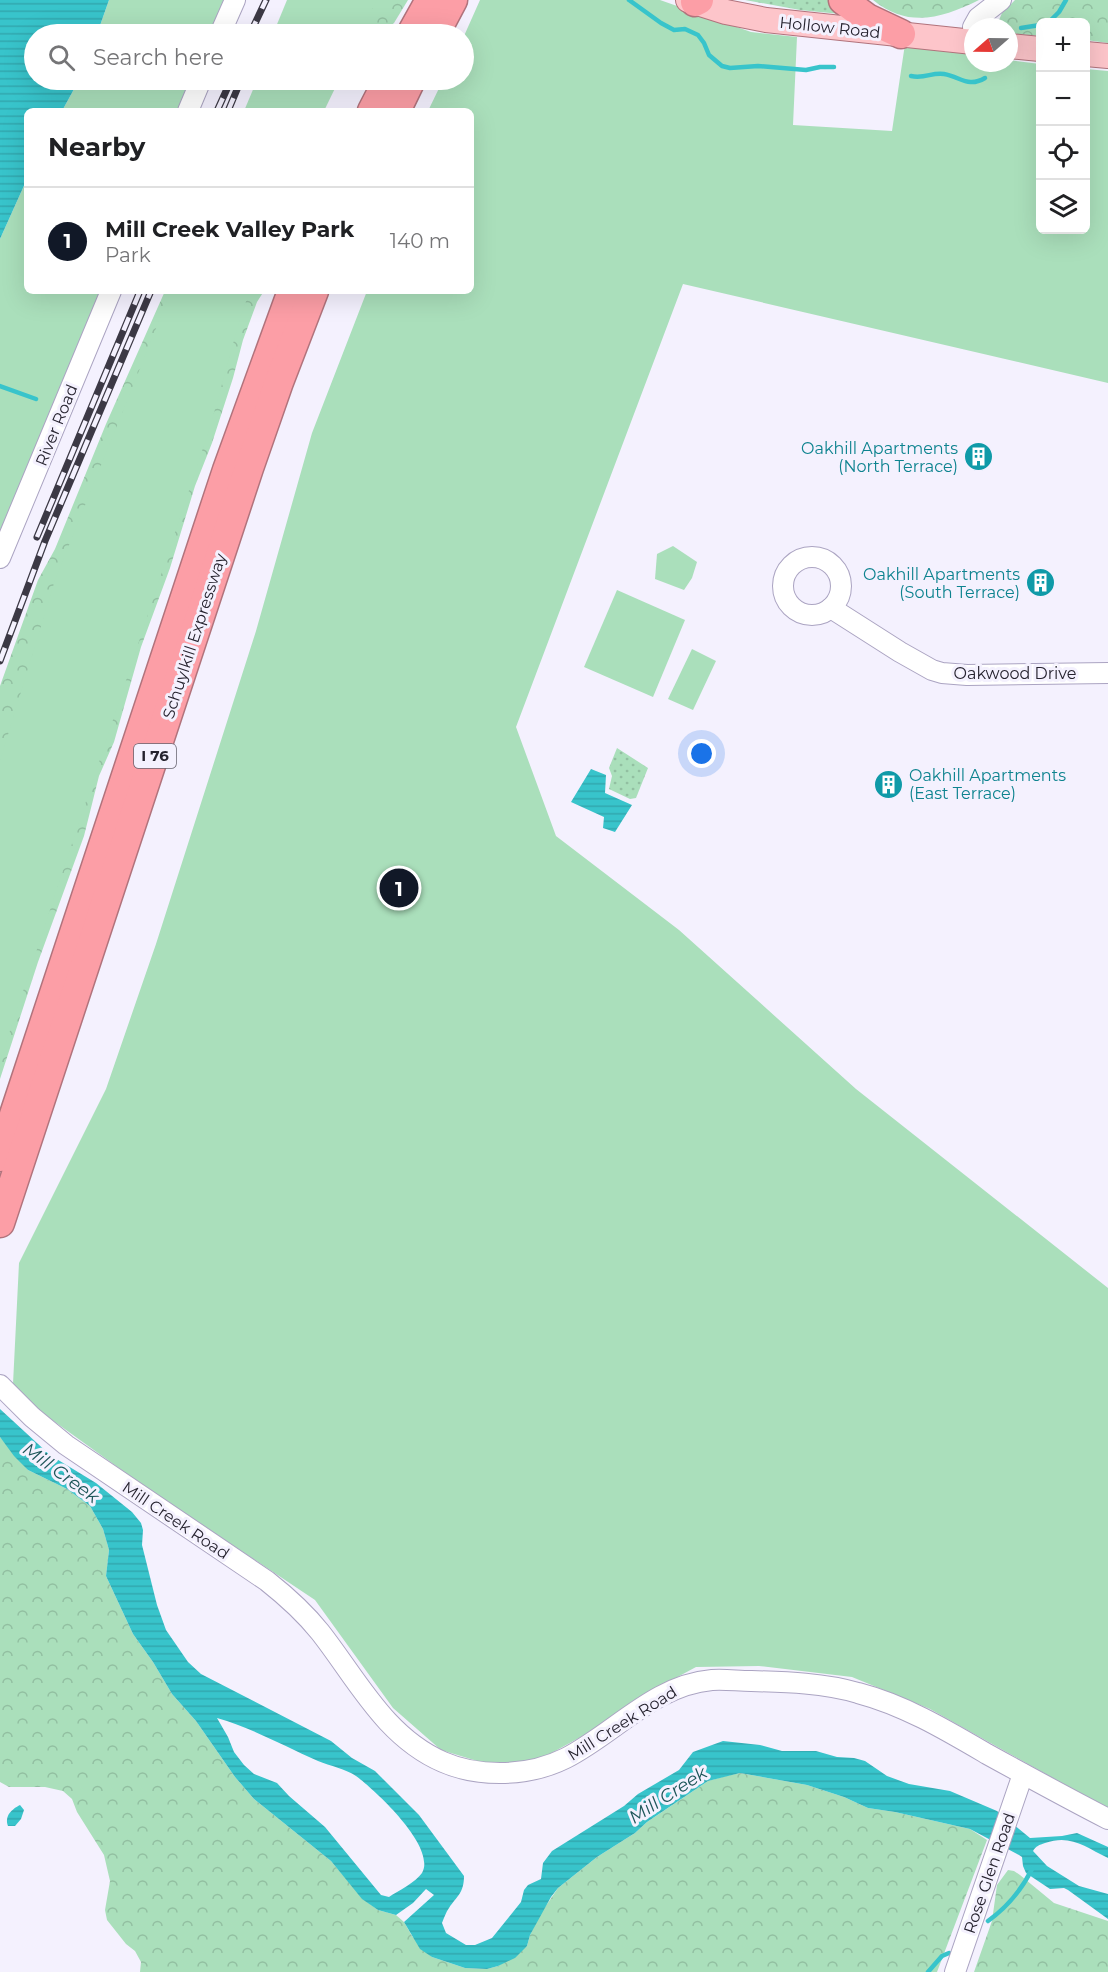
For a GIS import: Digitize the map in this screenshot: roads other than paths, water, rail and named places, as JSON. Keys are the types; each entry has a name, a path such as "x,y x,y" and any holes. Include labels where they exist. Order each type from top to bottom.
{"highway":[{"path":"843,0 867,18 902,34"},
{"path":"421,24 445,1"},
{"path":"438,24 445,1"},
{"path":"374,108 383,90"},
{"path":"397,108 406,90"},
{"name":"Schuylkill Expressway","path":"0,1157 223,481 291,294"},
{"name":"Schuylkill Expressway","path":"0,1222 249,468 313,294"}],"main road":[{"name":"Hollow Road","path":"694,1 726,12 766,20 902,34 964,35"},
{"path":"1018,47 1036,49"},
{"path":"1090,54 1108,56"}],"street":[{"path":"224,24 235,0"},
{"path":"978,18 1001,0"},
{"path":"189,108 197,90"},
{"name":"River Road","path":"0,558 110,294"},
{"name":"Oakwood Drive","path":"831,608 900,652 942,673 967,675 1108,673"},
{"name":"Mill Creek Road","path":"0,1385 32,1417 66,1445 286,1596 320,1632 390,1725 414,1747 445,1763 486,1773 528,1771 546,1766 581,1749 671,1690 693,1683 715,1680 811,1685 860,1693 899,1707 1108,1819"},
{"name":"Rose Glen Road","path":"955,1972 1023,1774"}],"water":[{"path":"0,0 109,0 101,24 24,24 24,90 74,90 64,108 24,108 24,186 0,239"},
{"path":"591,769 606,775 605,793 632,805 615,832 603,828 604,817 571,802"},
{"name":"Mill Creek","path":"0,1409 50,1455 96,1483 132,1512 141,1523 142,1545 157,1605 166,1630 188,1662 201,1674 331,1741 352,1758 375,1771 419,1815 464,1876 461,1890 442,1923 446,1933 466,1945 475,1945 492,1938 521,1902 528,1885 541,1879 543,1863 552,1851 624,1806 638,1794 679,1770 693,1752 723,1741 760,1745 782,1751 816,1751 865,1761 887,1776 909,1784 950,1791 997,1811 1030,1838 1077,1833 1108,1847 1108,1858 1078,1843 1063,1840 1041,1844 1033,1851 1047,1866 1079,1886 1108,1894 1108,1919 1068,1890 1050,1889 1026,1873 1022,1857 970,1829 868,1808 844,1797 807,1785 740,1773 708,1781 597,1857 558,1888 530,1935 527,1946 515,1958 487,1969 465,1968 432,1957 420,1949 404,1922 434,1895 426,1889 413,1903 396,1915 378,1910 362,1899 331,1861 254,1799 235,1777 196,1721 172,1694 133,1634 106,1576 109,1550 103,1529 90,1506 67,1489 28,1470 0,1437","holes":["217,1718 356,1776 389,1806 413,1835 421,1849 424,1862 422,1873 389,1897 381,1895 325,1827 277,1783 254,1774 244,1765 234,1752"]},
{"path":"20,1805 24,1810 21,1819 15,1826 8,1826 7,1819 10,1813"}],"waterway":[{"path":"629,0 674,30 685,29 698,35 709,55 722,66 806,70 834,67"},
{"path":"1053,18 1066,0"},
{"path":"1021,28 1036,26"},
{"path":"911,76 944,74 969,82 985,78"},
{"path":"0,386 36,399"},
{"path":"988,1921 1013,1898 1032,1869"},
{"path":"928,1972 942,1956 949,1953"}],"railway":[{"path":"255,24 266,0"},
{"path":"218,108 226,90"},
{"path":"229,108 237,90"},
{"path":"37,537 139,294"},
{"path":"0,661 45,541 150,294"}],"place":[{"name":"Oakhill Apartments (North Terrace)","path":"979,457"},
{"name":"Oakhill Apartments (South Terrace)","path":"1041,583"},
{"name":"Oakhill Apartments (East Terrace)","path":"888,784"},
{"name":"Mill Creek Valley Park","path":"399,888"}]}
